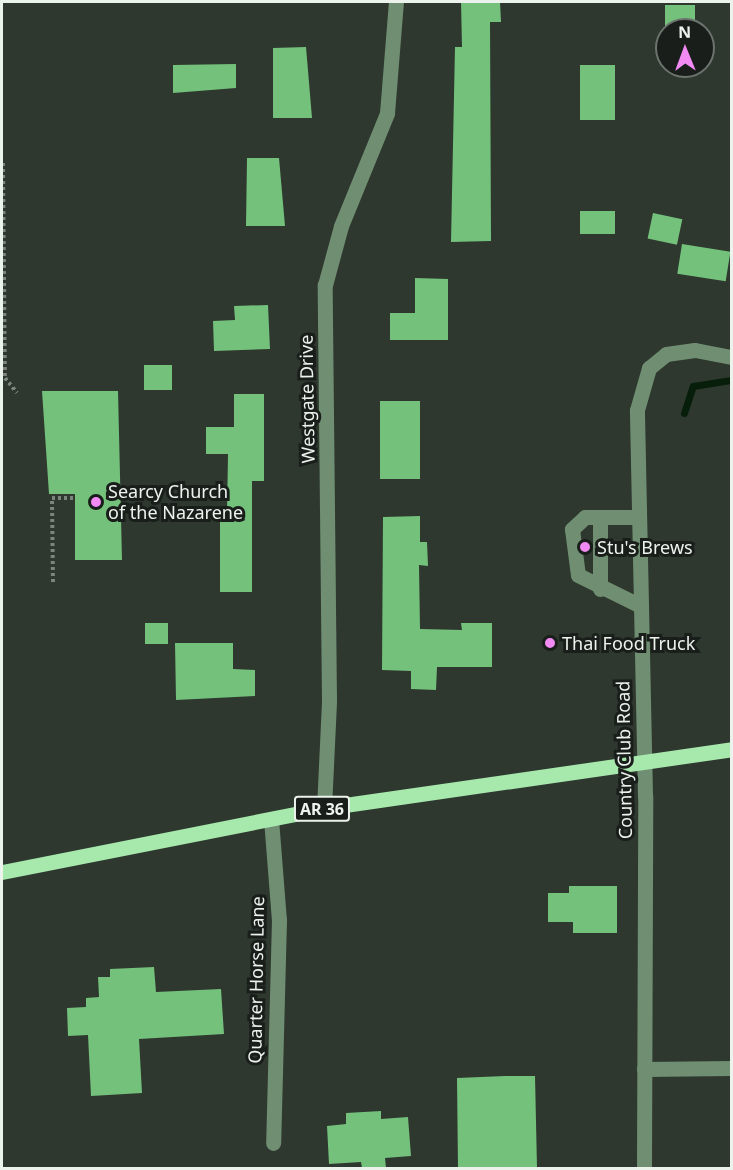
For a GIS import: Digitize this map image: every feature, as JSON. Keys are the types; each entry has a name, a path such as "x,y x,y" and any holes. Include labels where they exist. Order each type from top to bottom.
{"main road":[{"name":"AR 36","path":"2,872 324,808 644,758 732,749"}],"street":[{"name":"Westgate Drive","path":"324,808 329,701 325,285 341,226 387,113 396,2"},
{"name":"Country Club Road","path":"644,1168 644,758 638,517 639,395 656,360 677,350 695,350 732,357"},
{"path":"638,517 585,517 572,529 578,575 600,589 640,606"},
{"path":"600,517 600,589"},
{"name":"Quarter Horse Lane","path":"271,819 279,920 273,1143"},
{"path":"644,1069 732,1068"}],"path":[{"path":"3,163 5,378 17,393"},
{"path":"53,582 52,498 75,498"}],"building":[{"path":"461,2 500,2 501,22 490,22 491,241 451,242 455,47 462,47"},
{"path":"665,5 695,5 695,18 665,18"},
{"path":"306,47 312,118 273,118 273,48"},
{"path":"236,64 236,88 173,93 173,65"},
{"path":"580,65 615,65 615,120 580,120"},
{"path":"247,158 279,158 285,226 246,226"},
{"path":"580,211 615,211 615,234 580,234"},
{"path":"653,213 682,219 677,245 648,238"},
{"path":"682,244 730,252 726,281 677,274"},
{"path":"415,278 448,279 448,340 390,340 390,313 415,313"},
{"path":"268,305 270,349 214,351 213,321 235,320 234,306"},
{"path":"144,365 172,365 172,390 144,390"},
{"path":"42,391 118,391 122,560 75,560 75,494 49,494"},
{"path":"234,394 264,394 264,481 252,481 252,592 220,592 220,513 227,513 228,454 206,454 206,427 234,427"},
{"path":"380,401 420,401 420,479 380,479"},
{"path":"420,516 420,542 427,542 428,566 419,565 420,629 462,630 461,623 492,623 492,667 437,667 436,690 411,689 411,671 382,670 383,517"},
{"path":"145,623 168,623 168,644 145,644"},
{"path":"175,643 233,643 233,669 255,670 255,696 176,700"},
{"path":"569,886 617,886 617,933 573,933 573,922 548,922 548,893 569,893"},
{"path":"154,967 156,992 221,989 224,1034 139,1039 142,1093 91,1096 88,1035 68,1036 67,1008 86,1007 86,998 99,997 98,977 110,977 110,969"},
{"path":"535,1076 537,1168 458,1168 457,1078"},
{"path":"381,1111 381,1119 408,1117 411,1156 385,1158 386,1168 362,1168 361,1162 329,1164 327,1126 346,1124 346,1113"}],"waterway":[{"path":"684,413 693,386 732,380"}],"place":[{"name":"Searcy Church of the Nazarene","path":"96,502"},
{"name":"Stu's Brews","path":"585,547"},
{"name":"Thai Food Truck","path":"550,643"}]}
